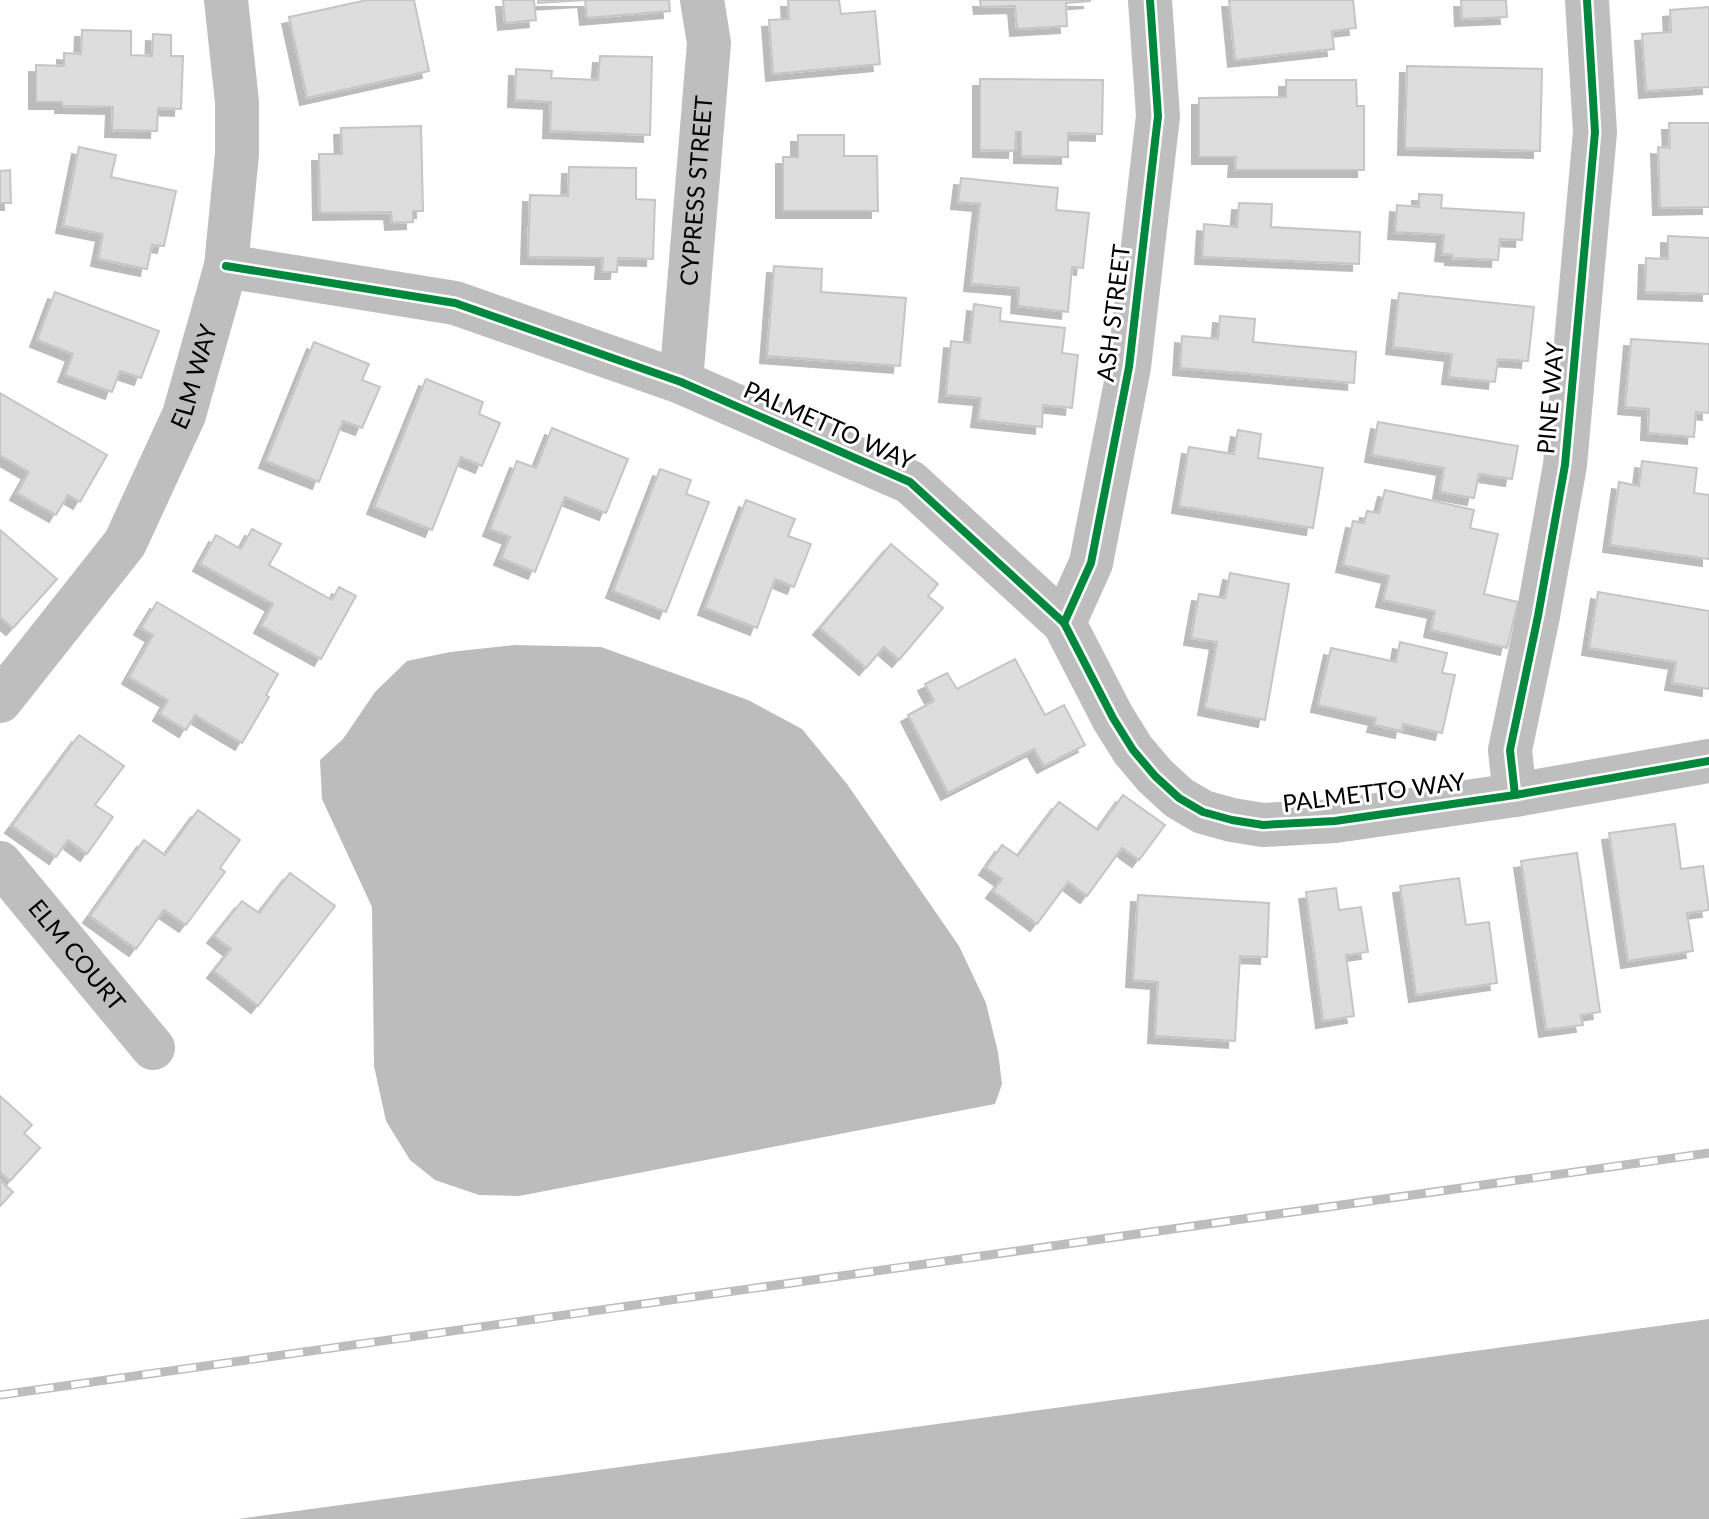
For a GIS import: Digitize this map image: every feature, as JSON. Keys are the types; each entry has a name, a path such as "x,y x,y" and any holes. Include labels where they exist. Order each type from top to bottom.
{"street":[{"name":"ELM WAY","path":"0,701 125,543 184,415 226,266 237,154 237,115 226,0"},
{"name":"CYPRESS STREET","path":"681,382 709,43 702,0"},
{"name":"ASH STREET","path":"1064,623 1091,563 1129,367 1158,116 1150,0"},
{"name":"PINE WAY","path":"1515,795 1510,750 1565,465 1595,132 1587,0"},
{"name":"PALMETTO WAY","path":"226,266 455,303 681,382 910,482 1064,623 1133,750 1179,798 1203,812 1263,825 1335,821 1515,795 1709,761"},
{"name":"ELM COURT","path":"0,863 153,1048"}],"shaded area":[{"path":"514,645 601,647 748,700 802,729 847,784 959,946 986,1003 998,1052 1002,1084 995,1104 519,1196 479,1195 435,1180 410,1160 386,1121 374,1066 372,907 322,799 320,760 343,739 375,692 407,661 450,652"},
{"path":"1709,1319 1709,1519 238,1519"}],"building":[{"path":"367,0 414,0 429,71 307,98 289,17"},
{"path":"503,0 534,0 536,20 505,23"},
{"path":"538,0 585,0 538,3"},
{"path":"585,0 669,0 670,11 587,18"},
{"path":"788,0 839,0 841,14 875,11 880,64 773,74 769,20 789,19"},
{"path":"980,0 1090,1 1066,3 1067,26 1017,29 1015,6 981,7"},
{"path":"1229,0 1353,0 1356,28 1332,31 1334,49 1235,60"},
{"path":"1461,0 1506,0 1507,17 1462,19"},
{"path":"1709,7 1709,87 1646,91 1642,34 1671,32 1670,10"},
{"path":"82,30 131,31 131,55 152,56 153,34 171,35 171,56 183,56 181,109 158,108 157,131 112,130 113,107 36,102 36,65 64,66 64,53 81,54"},
{"path":"600,56 652,57 650,135 550,131 551,102 515,100 516,69 552,71 551,78 598,80"},
{"path":"1407,66 1542,69 1540,151 1405,148"},
{"path":"980,79 1103,80 1102,134 1068,133 1068,157 1021,156 1021,132 1016,132 1015,151 980,150"},
{"path":"1286,80 1356,80 1357,106 1364,106 1364,170 1235,170 1236,157 1199,157 1199,98 1286,97"},
{"path":"1669,123 1709,123 1709,207 1660,208 1658,147 1670,148"},
{"path":"421,126 423,211 413,211 413,222 392,223 391,212 320,213 319,154 342,154 341,128"},
{"path":"798,135 844,135 844,156 877,156 878,211 783,211 783,157 798,157"},
{"path":"79,147 116,155 111,177 176,191 164,246 152,245 147,269 98,259 103,234 63,226"},
{"path":"569,167 636,168 636,199 655,200 653,259 618,258 617,272 602,272 603,258 528,257 530,195 568,196"},
{"path":"10,170 11,203 0,203 0,171"},
{"path":"961,178 1058,188 1056,210 1089,213 1083,268 1072,267 1068,312 1018,306 1019,288 971,284 980,204 958,202"},
{"path":"1419,194 1442,195 1441,208 1524,213 1522,240 1500,239 1498,260 1452,258 1452,255 1442,254 1444,235 1395,232 1397,205 1419,207"},
{"path":"1239,203 1272,204 1271,227 1360,232 1359,264 1202,257 1204,224 1237,227"},
{"path":"1668,236 1709,238 1709,294 1645,292 1646,258 1668,259"},
{"path":"774,266 822,269 821,292 906,298 900,366 767,356"},
{"path":"55,292 159,331 141,378 120,371 112,392 65,375 73,354 37,340"},
{"path":"1399,293 1534,307 1528,361 1498,359 1495,382 1449,377 1452,354 1393,347"},
{"path":"974,304 1001,308 1000,321 1065,328 1062,353 1078,355 1072,408 1043,405 1042,427 978,420 981,398 946,395 951,341 970,343"},
{"path":"1220,316 1255,319 1253,342 1356,352 1354,383 1180,368 1182,336 1218,339"},
{"path":"1631,339 1709,344 1709,413 1696,412 1694,437 1648,433 1649,409 1625,407"},
{"path":"314,342 369,364 362,380 380,387 362,428 343,421 319,482 266,461"},
{"path":"426,379 483,402 479,414 500,423 482,466 461,457 432,530 374,507"},
{"path":"0,393 107,455 80,502 68,495 56,515 17,493 29,472 0,455"},
{"path":"1378,422 1518,446 1512,479 1479,474 1474,498 1440,492 1444,468 1372,455"},
{"path":"552,428 628,459 606,513 565,497 535,572 501,558 510,537 490,529 517,461 536,468"},
{"path":"1238,430 1261,434 1258,458 1323,468 1313,528 1179,506 1189,447 1234,454"},
{"path":"1642,461 1697,468 1694,493 1709,495 1709,559 1610,545 1619,482 1639,486"},
{"path":"660,469 691,480 686,494 709,502 666,612 613,591"},
{"path":"1385,490 1474,510 1470,528 1498,534 1484,594 1518,602 1507,648 1431,630 1435,611 1383,600 1389,576 1343,565 1353,521 1364,523 1367,511 1379,513"},
{"path":"746,500 795,519 788,536 811,544 794,587 775,579 757,628 705,608"},
{"path":"252,529 281,544 269,565 332,600 339,587 356,596 321,659 261,626 273,604 200,564 216,535 241,549"},
{"path":"0,530 57,579 13,628 0,617"},
{"path":"891,544 938,584 928,596 943,608 899,660 884,647 866,668 820,628"},
{"path":"1230,573 1289,584 1265,720 1205,708 1217,642 1191,638 1199,594 1225,598"},
{"path":"1598,592 1709,611 1709,689 1672,683 1676,662 1589,648"},
{"path":"157,602 278,674 266,695 269,697 242,743 195,715 186,730 160,714 168,700 129,677 153,635 141,628"},
{"path":"1400,642 1447,653 1442,673 1455,675 1442,733 1403,724 1402,731 1374,725 1376,718 1318,705 1331,648 1396,662"},
{"path":"1015,659 1045,715 1064,705 1085,745 1044,766 1034,749 948,793 908,715 934,701 925,684 947,673 957,689"},
{"path":"79,735 124,766 95,805 113,817 87,854 68,840 56,857 12,826"},
{"path":"1123,795 1165,825 1139,860 1122,848 1087,896 1068,882 1037,924 993,891 1002,879 986,868 1002,845 1018,856 1059,802 1098,830"},
{"path":"198,810 240,840 220,868 225,872 186,925 164,910 136,949 90,916 144,840 165,855"},
{"path":"1675,824 1681,869 1703,866 1709,910 1687,913 1693,951 1628,961 1609,833"},
{"path":"1577,853 1600,1012 1581,1015 1583,1025 1546,1030 1521,861"},
{"path":"290,873 335,906 258,1006 214,971 231,949 214,936 242,901 259,913"},
{"path":"1459,878 1466,925 1489,922 1497,983 1416,995 1400,886"},
{"path":"1336,888 1339,910 1361,907 1368,952 1346,955 1354,1016 1323,1021 1306,892"},
{"path":"1138,895 1269,903 1267,957 1240,956 1235,1041 1155,1036 1158,982 1133,980"},
{"path":"0,1096 32,1125 24,1133 40,1148 10,1181 0,1172"},
{"path":"0,1180 13,1192 0,1206"}],"railway":[{"path":"0,1395 1709,1153"}],"cycle path":[{"path":"1064,623 1091,563 1129,367 1158,116 1150,0"},
{"path":"1515,795 1510,750 1565,465 1595,132 1587,0"},
{"path":"226,266 455,303 681,382 910,482 1064,623 1133,750 1179,798 1203,812 1263,825 1335,821 1515,795 1709,761"}]}
